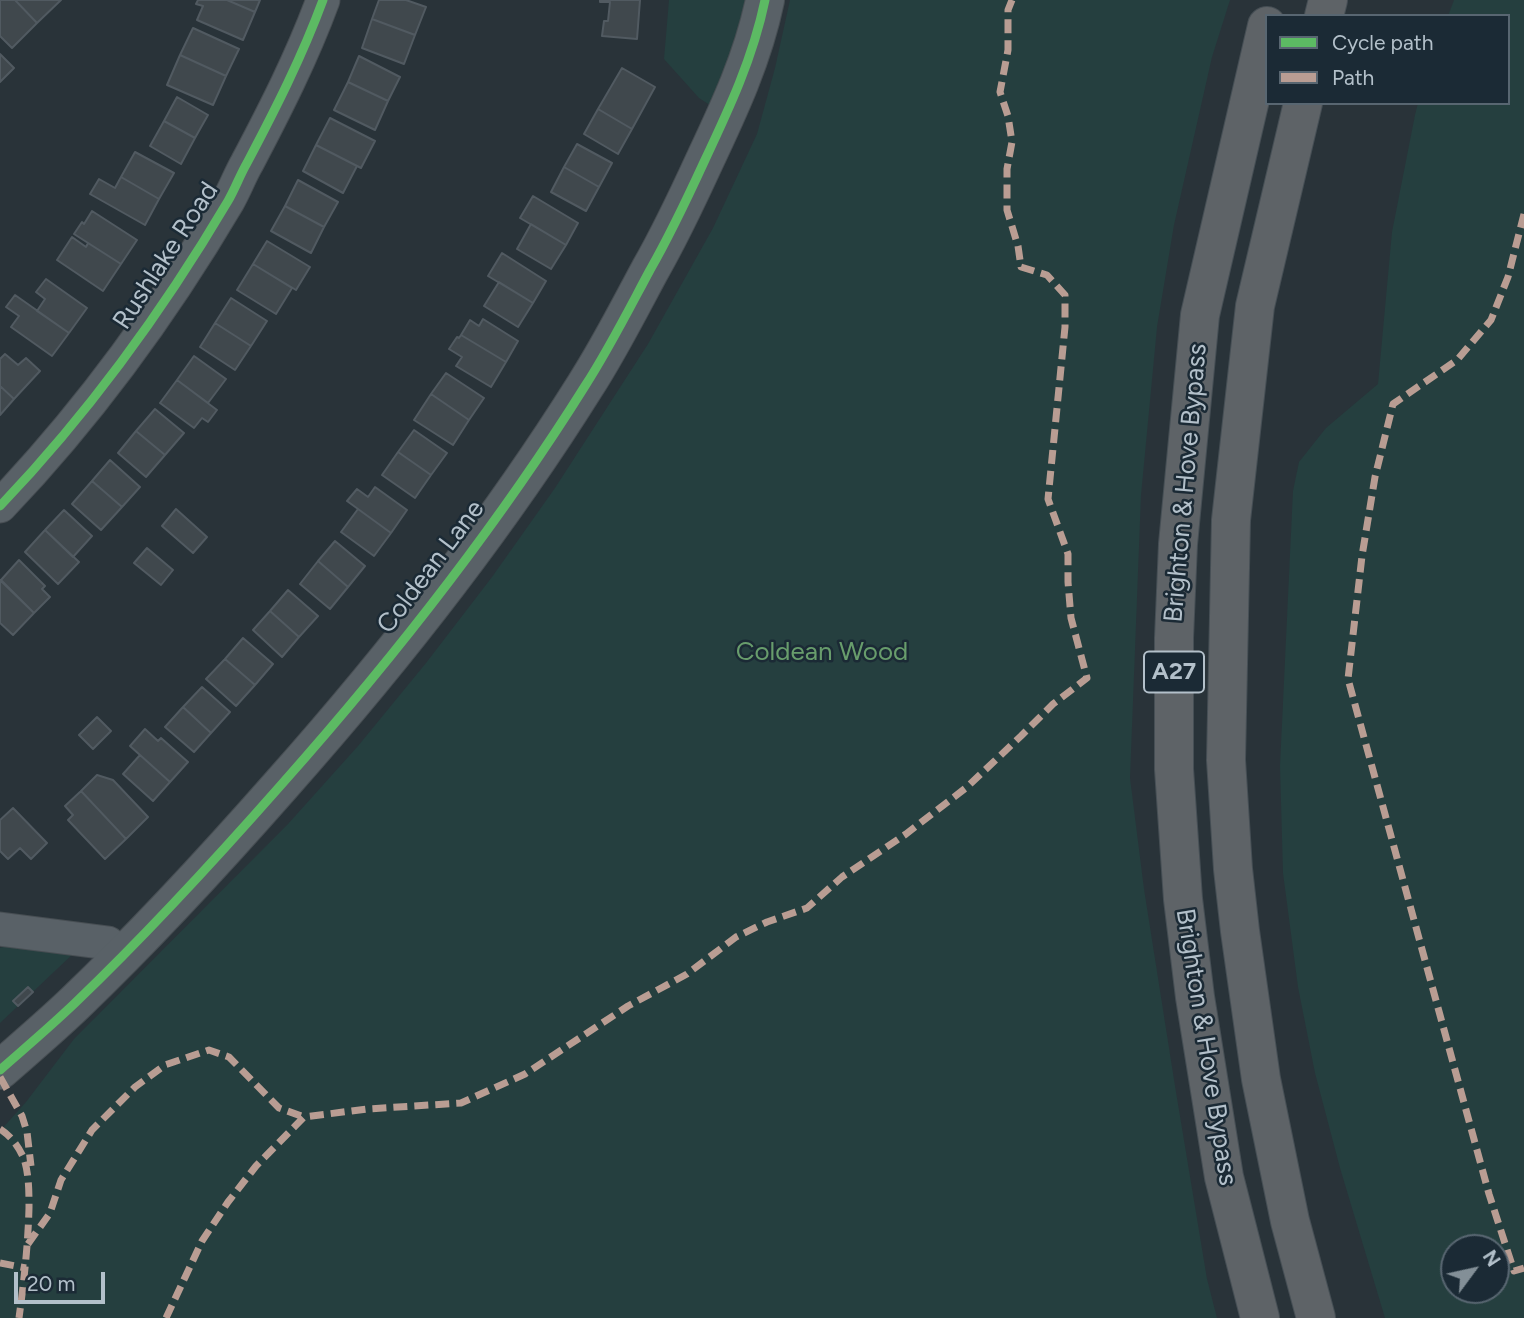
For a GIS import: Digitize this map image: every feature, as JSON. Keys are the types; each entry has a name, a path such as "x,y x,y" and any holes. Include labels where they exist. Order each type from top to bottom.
{"highway":[{"name":"Brighton & Hove Bypass","path":"1260,1318 1224,1177 1195,997 1183,899 1174,769 1174,638 1178,544 1200,315 1265,35"},
{"name":"Brighton & Hove Bypass","path":"1303,105 1255,306 1231,520 1226,760 1233,869 1261,1079 1290,1221 1316,1318"}],"street":[{"name":"Rushlake Road","path":"0,506 88,407 184,272 229,198 269,123 323,0"},
{"name":"Coldean Lane","path":"0,1070 122,957 244,827 356,699 448,582 540,456 603,356 681,212 741,81 755,42 765,0"},
{"path":"0,929 108,943 122,957"}],"green space":[{"path":"669,0 749,0 716,109 699,98 664,59"},
{"name":"Coldean Wood","path":"790,0 1230,0 1212,57 1174,225 1157,327 1141,495 1130,778 1144,889 1175,1086 1207,1279 1217,1318 0,1318 0,1131 74,1039 288,824 358,746 492,577 555,488 648,344 713,228 757,134"},
{"path":"1454,0 1524,0 1524,1318 1385,1318 1315,1073 1298,987 1283,873 1280,766 1293,491 1299,462 1326,428 1378,384 1392,232 1418,105 1510,105 1510,14 1449,14"},
{"path":"12,943 75,952 0,1023 0,948"}],"building":[{"path":"0,0 15,0 37,23 12,48 0,36"},
{"path":"15,0 61,0 37,23"},
{"path":"198,0 227,0 255,12 243,40 197,20 203,6 196,4"},
{"path":"227,0 260,0 255,12"},
{"path":"379,0 406,0 426,7 415,35 372,19"},
{"path":"600,0 640,0 637,39 602,36 604,21 608,21 610,2"},
{"path":"372,19 415,35 404,64 362,48"},
{"path":"193,28 239,49 226,76 180,55"},
{"path":"0,54 14,68 0,82"},
{"path":"180,55 226,76 213,105 167,85"},
{"path":"359,56 400,77 388,101 348,82"},
{"path":"622,68 655,87 632,129 598,109"},
{"path":"348,82 388,101 375,130 334,110"},
{"path":"177,97 208,115 195,138 164,121"},
{"path":"598,109 632,129 618,154 584,134"},
{"path":"330,118 375,141 361,168 316,145"},
{"path":"164,121 195,138 181,164 150,146"},
{"path":"577,144 612,163 599,187 564,167"},
{"path":"316,145 357,166 343,193 303,171"},
{"path":"135,152 174,173 159,199 121,177"},
{"path":"564,167 599,187 586,211 551,192"},
{"path":"121,177 159,199 145,225 90,194 99,179 115,188"},
{"path":"298,180 338,202 324,227 285,206"},
{"path":"533,196 578,223 566,245 520,218"},
{"path":"285,206 324,227 311,253 271,231"},
{"path":"92,211 137,240 121,264 74,234"},
{"path":"531,224 566,245 551,269 517,249"},
{"path":"72,237 86,247 88,243 121,264 103,291 57,260"},
{"path":"267,241 310,267 296,290 253,264"},
{"path":"502,253 546,281 533,303 488,276"},
{"path":"253,264 292,288 276,314 237,290"},
{"path":"46,279 87,308 69,333 37,311 45,299 36,292"},
{"path":"499,282 533,303 518,327 484,306"},
{"path":"15,295 69,333 52,356 11,327 19,316 6,307"},
{"path":"231,298 267,321 251,346 215,323"},
{"path":"483,319 518,341 506,362 461,335 470,320 479,326"},
{"path":"215,323 251,346 235,370 200,347"},
{"path":"461,335 506,362 491,387 456,366 462,357 449,349"},
{"path":"5,354 18,365 26,358 40,371 14,399 0,386 0,359"},
{"path":"194,356 226,379 208,403 177,380"},
{"path":"446,373 484,398 469,420 431,394"},
{"path":"177,380 217,410 208,422 202,418 194,428 160,403"},
{"path":"0,386 14,399 0,415"},
{"path":"431,394 469,420 453,445 414,420"},
{"path":"155,409 184,433 165,455 136,431"},
{"path":"414,430 447,453 431,475 398,452"},
{"path":"136,431 165,455 146,477 118,453"},
{"path":"398,452 431,475 415,498 382,475"},
{"path":"110,460 140,487 122,507 92,481"},
{"path":"92,481 122,507 101,530 72,504"},
{"path":"375,487 407,510 391,533 347,501 357,489 368,497"},
{"path":"176,509 207,537 193,553 162,526"},
{"path":"358,509 391,533 374,556 341,532"},
{"path":"64,510 92,536 73,557 45,530"},
{"path":"45,530 79,562 58,584 25,552"},
{"path":"335,541 365,566 348,587 318,561"},
{"path":"147,548 173,570 161,585 134,563"},
{"path":"19,560 45,586 42,589 50,597 34,613 1,580"},
{"path":"318,561 348,587 330,609 300,584"},
{"path":"0,580 34,613 13,635 0,623"},
{"path":"288,590 318,616 299,637 270,611"},
{"path":"270,611 299,637 282,657 253,630"},
{"path":"243,638 273,664 255,685 225,659"},
{"path":"225,659 255,685 236,706 206,679"},
{"path":"202,687 230,712 211,733 183,707"},
{"path":"183,707 211,733 194,752 165,727"},
{"path":"97,717 111,731 93,749 79,735"},
{"path":"145,729 158,741 161,738 188,762 170,782 130,746"},
{"path":"140,755 170,782 153,801 123,774"},
{"path":"97,775 113,780 148,817 126,839 81,791"},
{"path":"81,791 126,839 105,859 68,820 73,815 65,806"},
{"path":"13,808 47,843 31,859 20,848 8,859 0,851 0,820"},
{"path":"28,987 33,992 18,1006 13,1001"}],"marked path":[{"path":"166,1318 202,1241 228,1202 256,1166 304,1117 367,1109 461,1103 525,1074 628,1006 687,974 736,937 767,922 807,908 842,877 906,834 967,787 1053,704 1087,678 1071,618 1068,554 1048,499 1065,327 1065,295 1047,275 1021,267 1007,210 1007,169 1012,142 1008,116 1000,92 1008,50 1008,10 1012,0"},
{"path":"1524,214 1508,277 1491,320 1457,360 1393,404 1375,477 1362,556 1348,679 1489,1194 1514,1271 1524,1268"},
{"path":"28,1244 50,1213 61,1180 92,1130 135,1087 165,1065 209,1050 229,1057 279,1108 304,1117"},
{"path":"0,1077 22,1116 31,1166"},
{"path":"0,1129 20,1150 28,1177 28,1236 19,1318"},
{"path":"0,1263 26,1268"}],"cycle path":[{"path":"0,506 94,398 150,322 203,242 231,196 278,103 323,0"},
{"path":"0,1070 66,1012 128,950 256,813 403,641 516,491 594,372 671,230 739,83 765,0"}]}
